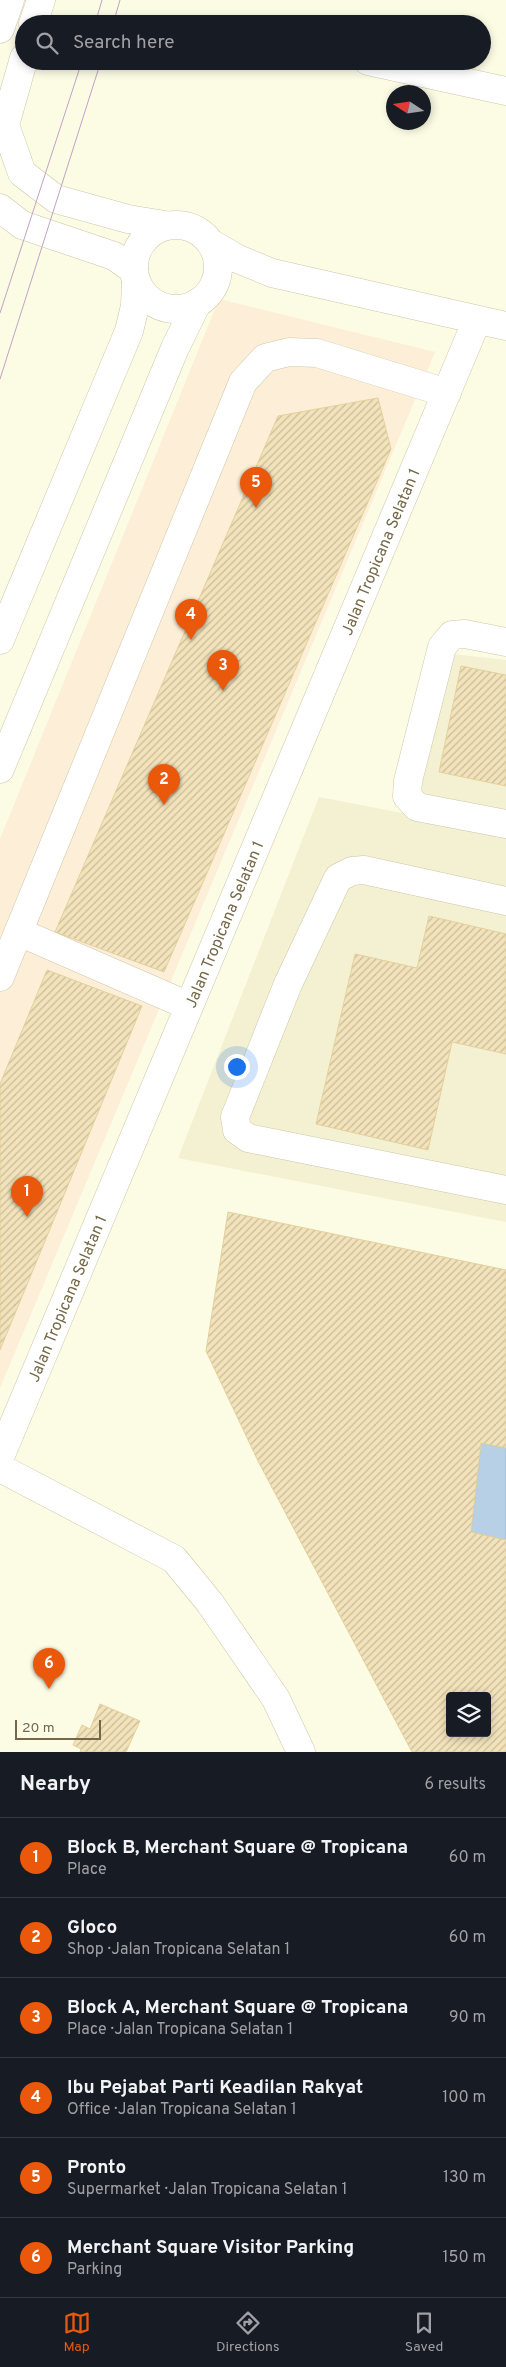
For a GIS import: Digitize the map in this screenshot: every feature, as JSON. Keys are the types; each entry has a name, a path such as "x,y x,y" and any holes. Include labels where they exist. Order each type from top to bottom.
{"street":[{"path":"0,29 10,0"},
{"path":"36,15 41,0"},
{"path":"21,70 5,125 22,173 56,199 128,219 191,227 212,244 238,259 272,273 506,326"},
{"path":"408,70 506,92"},
{"path":"0,208 22,225 114,256 135,275 142,292 161,307 180,309 241,277 272,273"},
{"path":"0,640 129,331 135,306 135,255 142,242 151,232 165,225"},
{"path":"0,769 175,348 216,280 218,268 212,244"},
{"name":"Jalan Tropicana Selatan 1","path":"0,1457 477,320"},
{"path":"0,977 244,382 265,358 290,352 317,353 447,393"},
{"path":"506,642 465,634 452,635 442,647 408,781 407,796 416,807 506,824"},
{"path":"506,901 364,870 352,871 338,878 288,984 235,1117 237,1130 248,1138 506,1190"},
{"path":"19,932 189,1006"},
{"path":"0,1468 174,1559 210,1603 276,1699 301,1752"}],"shaded area":[{"path":"219,299 435,352 0,1388 0,839"},
{"path":"452,654 506,660 506,816 412,797"},
{"path":"319,797 506,833 506,1222 178,1158"}],"water":[{"path":"481,1443 506,1448 506,1540 471,1532"}],"building":[{"path":"378,398 391,449 164,972 55,932 278,416"},
{"path":"461,666 506,675 506,786 439,772"},
{"path":"429,916 506,934 506,1054 452,1042 428,1150 316,1124 355,954 417,968"},
{"path":"47,970 142,1006 0,1350 0,1084"},
{"path":"228,1212 506,1270 506,1448 481,1443 471,1532 506,1540 506,1752 412,1752 258,1461 206,1351"},
{"path":"100,1704 140,1721 126,1752 80,1752 81,1749 73,1745 82,1725 90,1729"}],"tram line":[{"path":"98,15 102,0"},
{"path":"116,15 120,0"},
{"path":"0,313 79,70"},
{"path":"0,379 98,70"}],"place":[{"name":"Pronto","path":"256,508"},
{"name":"Ibu Pejabat Parti Keadilan Rakyat","path":"191,640"},
{"name":"Block A, Merchant Square @ Tropicana","path":"223,691"},
{"name":"Gloco","path":"164,805"},
{"name":"Block B, Merchant Square @ Tropicana","path":"27,1217"},
{"name":"Merchant Square Visitor Parking","path":"49,1689"}]}
